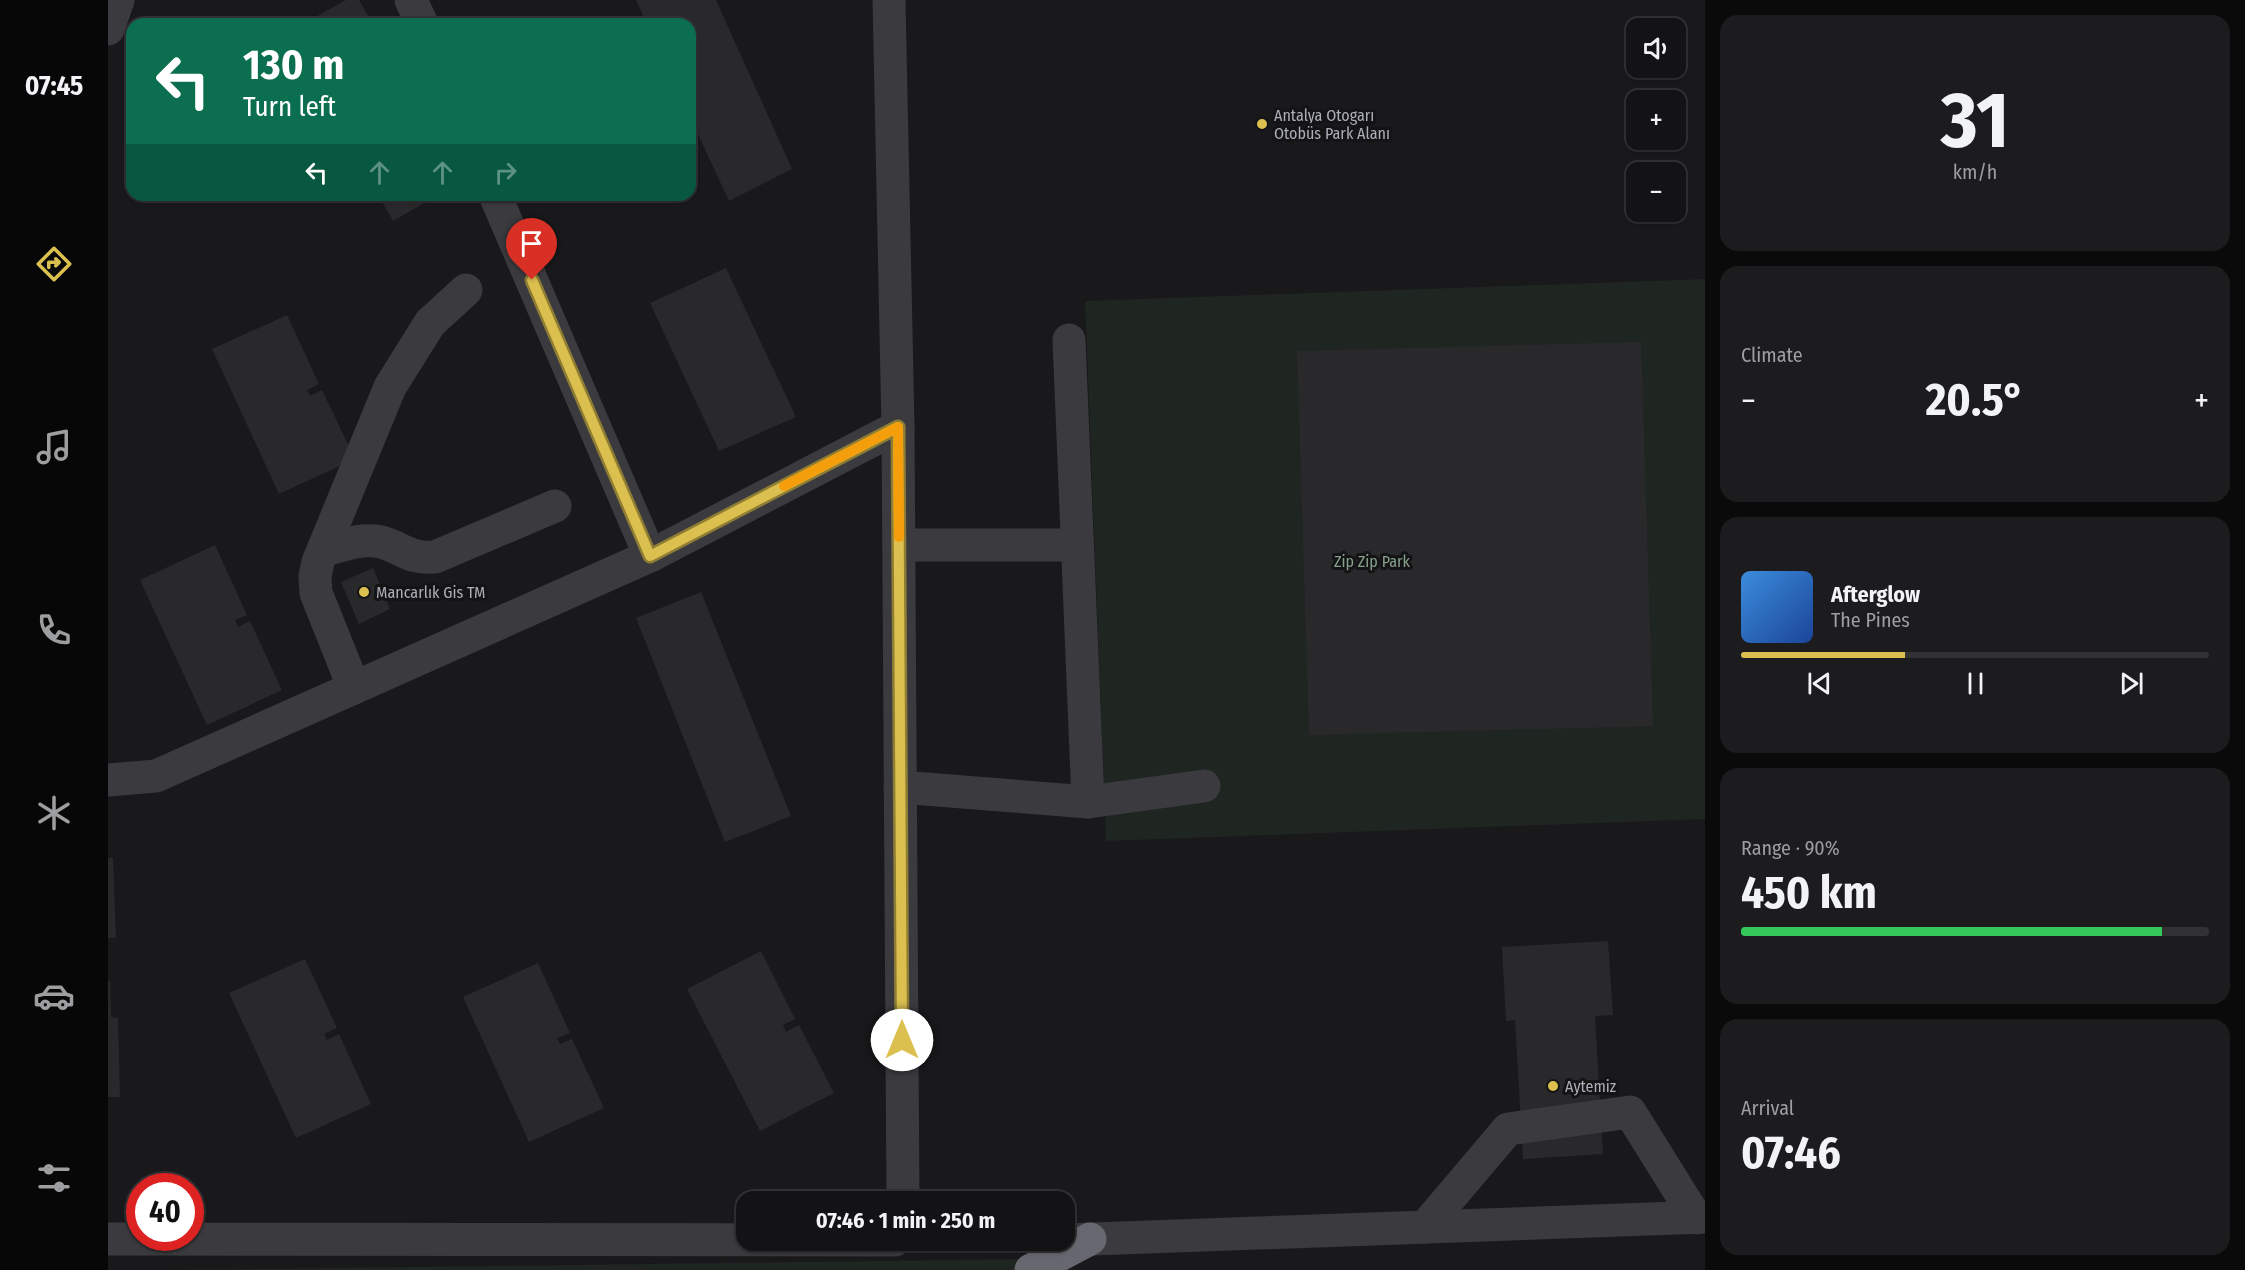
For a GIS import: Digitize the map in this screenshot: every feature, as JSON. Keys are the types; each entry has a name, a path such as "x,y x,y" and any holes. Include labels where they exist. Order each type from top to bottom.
{"highway":[{"path":"1030,1270 1078,1240"}],"street":[{"path":"108,29 118,0"},
{"path":"411,0 419,18"},
{"path":"889,0 898,427 903,1191"},
{"path":"498,201 650,556"},
{"path":"354,688 316,593 315,576 318,562 325,550 390,387 430,323 466,290"},
{"path":"1069,340 1088,802"},
{"path":"108,780 156,776 650,556 898,427"},
{"path":"325,550 355,541 378,542 418,558 435,556 555,506"},
{"path":"899,545 1077,545"},
{"path":"900,787 1088,802 1204,786"},
{"path":"1425,1227 1508,1130 1629,1112 1701,1218"},
{"path":"1078,1240 1701,1218"},
{"path":"108,1239 736,1240"}],"green space":[{"name":"Zip Zip Park","path":"1705,279 1705,819 1106,841 1085,301"},
{"path":"1033,1259 1019,1270 168,1270"}],"building":[{"path":"346,0 359,0 370,18 314,18"},
{"path":"636,0 716,0 792,169 729,201 696,130 696,18 644,18"},
{"path":"381,201 428,201 393,221"},
{"path":"726,268 796,417 719,451 650,303"},
{"path":"287,315 319,384 307,390 310,396 322,390 355,459 279,494 212,349"},
{"path":"1641,342 1653,726 1309,735 1297,351"},
{"path":"215,545 247,615 235,620 238,627 250,621 282,690 207,725 140,580"},
{"name":"Mancarlık Gis TM","path":"373,568 390,609 359,624 341,582"},
{"path":"701,592 791,816 725,842 636,618"},
{"path":"108,858 113,858 116,938 108,938"},
{"path":"1608,941 1613,1015 1595,1016 1603,1154 1523,1159 1515,1020 1506,1021 1502,947"},
{"path":"761,951 795,1019 783,1025 786,1032 799,1025 834,1093 760,1131 687,989"},
{"path":"305,959 337,1028 324,1034 327,1040 339,1034 371,1104 296,1138 229,993"},
{"path":"538,963 570,1033 557,1038 560,1044 572,1039 604,1108 529,1142 463,997"},
{"path":"108,981 110,981 111,1017 118,1018 120,1097 108,1097"}],"slow traffic":[{"path":"784,486 898,427 899,537"}],"place":[{"name":"Antalya Otogarı Otobüs Park Alanı","path":"1262,124"},
{"name":"Mancarlık Gis TM","path":"364,592"},
{"name":"Aytemiz","path":"1553,1086"}],"route":[{"path":"532,280 650,556 898,427 902,1040"}]}
